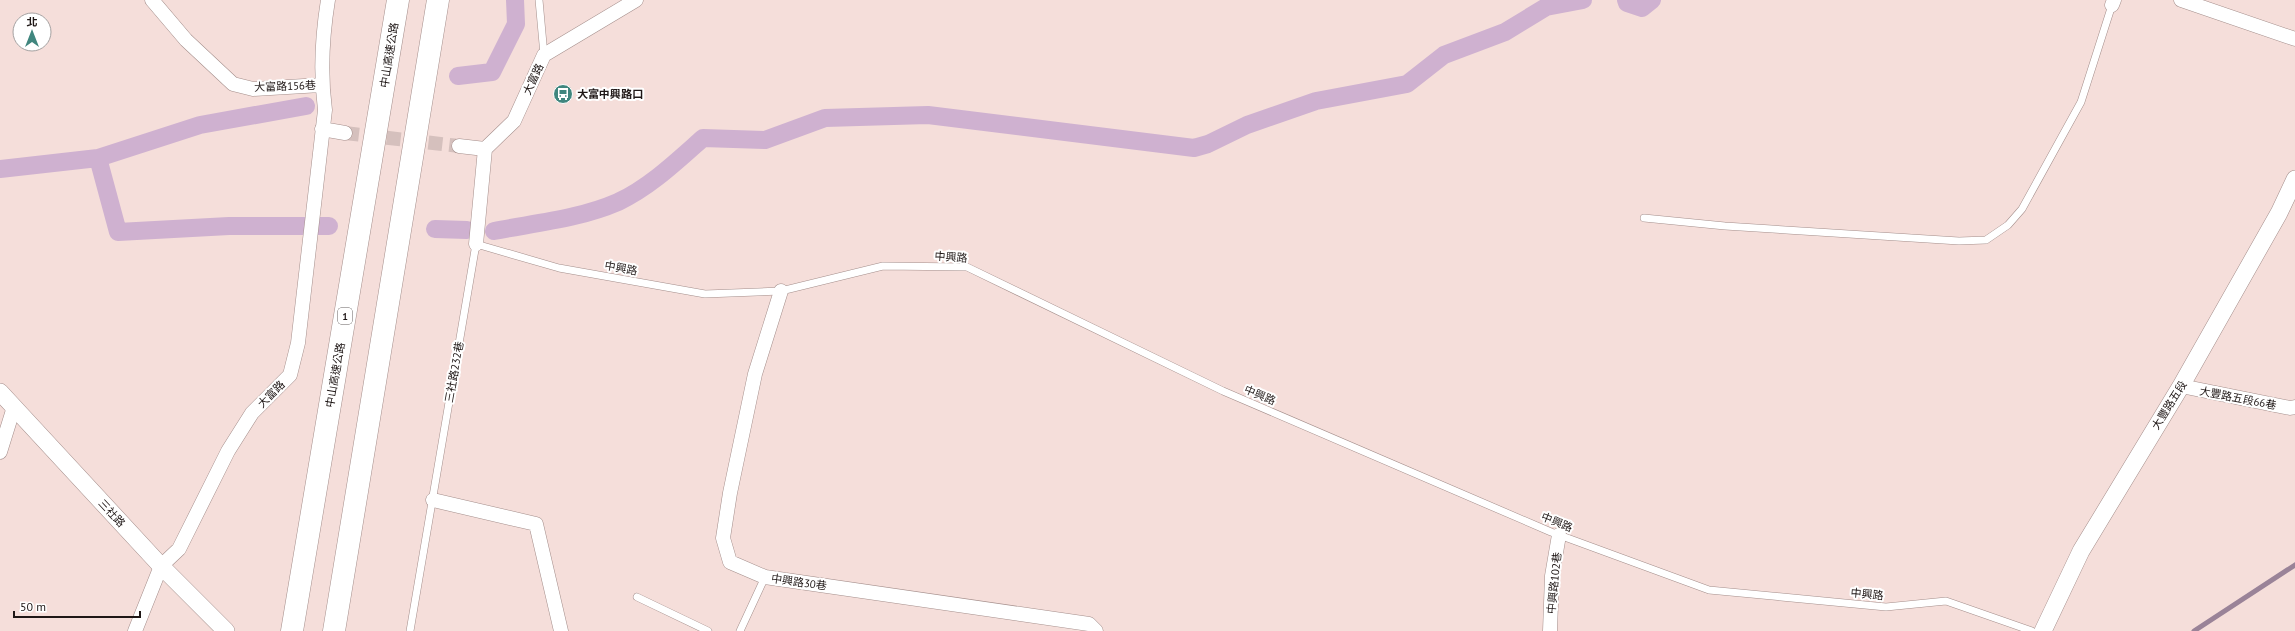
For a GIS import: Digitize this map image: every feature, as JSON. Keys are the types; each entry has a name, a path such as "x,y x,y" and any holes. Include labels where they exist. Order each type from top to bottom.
{"highway":[{"name":"中山高速公路","path":"292,631 398,0"},
{"path":"334,631 438,0"}],"street":[{"name":"大富路156巷","path":"152,0 186,40 233,84 253,89 321,85 322,35 328,0"},
{"name":"大富路","path":"485,149 514,121 544,55 636,0"},
{"path":"2181,0 2295,39"},
{"name":"大富路","path":"135,631 161,566 179,549 228,451 252,413 290,375 298,343 325,110 321,85"},
{"path":"322,129 346,133"},
{"path":"459,146 485,149 476,244"},
{"name":"大豐路五段","path":"2043,631 2081,551 2181,386 2279,213 2295,179"},
{"name":"中興路30巷","path":"781,291 755,374 730,493 723,538 730,562 765,577 1089,624 1096,631"},
{"name":"大豐路五段66巷","path":"2181,386 2290,408 2295,407"},
{"name":"三社路","path":"0,392 161,566 226,631"},
{"path":"0,452 14,407"},
{"path":"433,500 536,524 561,631"},
{"name":"中興路102巷","path":"1550,631 1552,576 1559,535"}],"lane":[{"path":"539,0 544,55"},
{"path":"1644,218 1795,231 1959,242 1986,240 2008,225 2022,209 2081,102 2113,2"},
{"name":"中興路","path":"476,244 558,268 705,294 781,291 883,266 967,267 1224,391 1559,535 1709,590 1886,608 1946,601 2032,631"},
{"name":"三社路232巷","path":"410,631 476,244"},
{"path":"740,631 765,577"},
{"path":"637,597 708,631"}],"waterway":[{"path":"458,76 492,72 516,24 515,0"},
{"path":"494,231 572,217 618,202 630,196 652,181 703,138 765,140 825,118 928,115 1194,148 1208,144 1247,125 1316,101 1407,84 1444,55 1505,32 1546,7 1583,0"},
{"path":"1626,0 1627,3 1642,8 1652,0"},
{"path":"0,169 98,158 200,125 306,106"},
{"path":"98,158 118,232 229,226 329,226"},
{"path":"435,229 467,230"},
{"path":"2194,631 2295,565"}],"tunnel":[{"path":"345,133 459,146"}],"place":[{"name":"大富中興路口","path":"563,94"}]}
